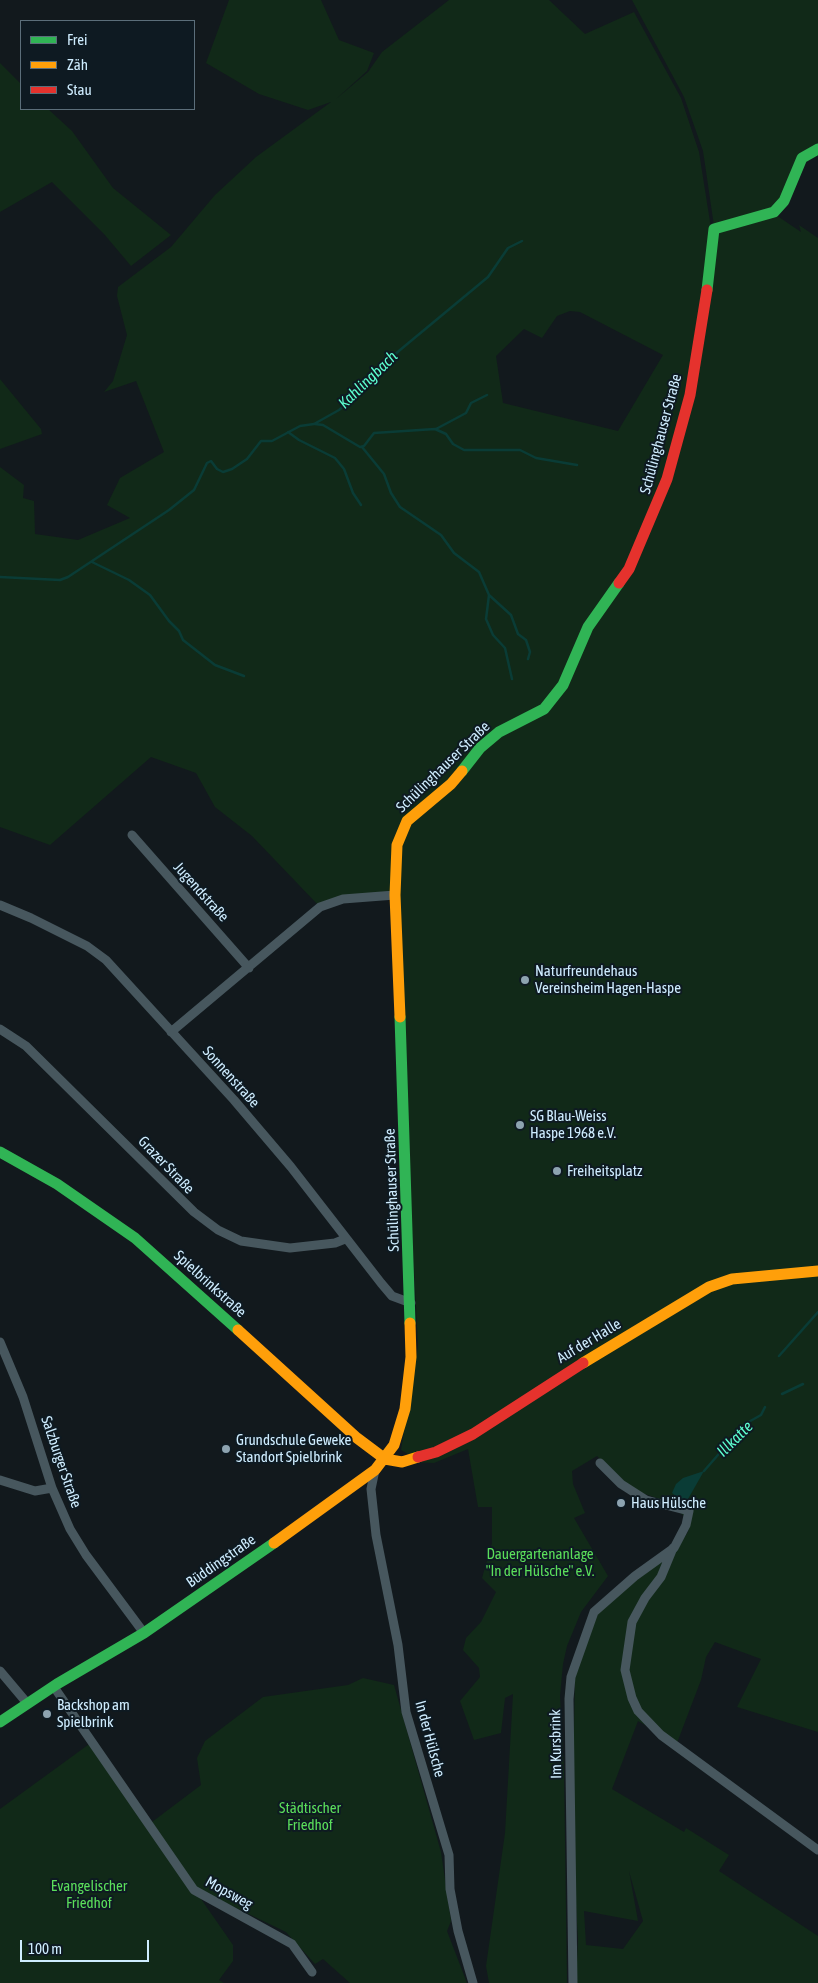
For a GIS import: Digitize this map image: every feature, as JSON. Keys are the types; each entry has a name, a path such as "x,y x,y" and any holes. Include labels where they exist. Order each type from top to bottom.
{"street":[{"name":"Schülinghauser Straße","path":"394,1445 405,1409 411,1357 411,1303 395,895 396,845 407,821 451,784 480,748 499,732 544,710 553,701 563,685 588,626 618,588 640,546 667,479 690,395 705,310 714,229 774,212 784,201 802,158 818,149"},
{"name":"Jugendstraße","path":"132,835 249,968"},
{"path":"171,1032 314,912 331,901 395,895"},
{"name":"Sonnenstraße","path":"0,905 71,938 106,960 234,1100 292,1167 345,1239 392,1296 411,1303"},
{"name":"Grazer Straße","path":"0,1029 26,1046 194,1212 218,1230 241,1241 290,1248 335,1243 345,1239"},
{"name":"Spielbrinkstraße","path":"0,1152 57,1184 135,1238 357,1438 385,1459"},
{"name":"Auf der Halle","path":"385,1459 402,1462 436,1452 473,1434 535,1392 709,1287 732,1280 818,1271"},
{"name":"Salzburger Straße","path":"0,1342 23,1397 52,1488 70,1529 86,1555 144,1633"},
{"name":"Büddingstraße","path":"0,1722 27,1703 144,1633 376,1470 394,1445"},
{"path":"600,1463 621,1484 646,1500 689,1511 686,1525 661,1577 644,1598 632,1622 625,1670 632,1698 638,1711 661,1735 818,1850"},
{"name":"In der Hülsche","path":"376,1470 371,1489 376,1535 397,1637 406,1712 449,1855 450,1889 458,1931 473,1983"},
{"path":"0,1480 35,1492 52,1488"},
{"name":"Im Kursbrink","path":"573,1983 569,1699 571,1677 594,1612 635,1576 675,1545"},
{"path":"0,1671 27,1703"},
{"name":"Mopsweg","path":"54,1687 194,1890 292,1944 312,1972"}],"green space":[{"name":"Dauergartenanlage \"In der Hülsche\" e.V.","path":"229,0 321,0 339,40 374,53 367,71 336,99 368,72 382,52 449,0 549,0 585,34 634,12 681,98 699,152 711,228 773,213 801,232 799,225 818,238 818,1732 737,1707 761,1659 715,1642 706,1657 701,1680 677,1743 638,1721 612,1789 684,1832 686,1828 729,1855 719,1871 818,1936 818,1983 576,1983 578,1939 572,1840 575,1676 595,1612 675,1551 688,1532 690,1521 666,1501 642,1493 626,1483 597,1456 572,1471 573,1484 585,1513 574,1518 608,1576 581,1612 567,1646 563,1664 560,1696 564,1771 567,1983 489,1983 486,1966 505,1833 513,1694 505,1698 501,1733 474,1740 460,1701 480,1677 479,1668 463,1650 466,1638 481,1622 496,1592 482,1578 492,1543 492,1507 478,1507 468,1449 434,1463 412,1462 410,1455 401,1450 418,1346 395,896 373,897 320,907 252,836 215,807 196,773 151,757 50,845 0,827 0,467 24,485 23,498 34,501 35,534 78,540 130,518 107,505 120,478 164,452 136,381 104,392 113,381 127,335 117,296 118,287 171,247 215,195 256,157 331,102 308,110 259,94 206,63","holes":["570,311 580,312 663,355 618,431 503,403 496,356 524,329 542,338 557,316","629,1871 643,1921 623,1949 586,1945 584,1911 638,1921"]},
{"path":"632,0 818,0 818,146 812,149 779,206 714,226 703,151 684,97"},
{"path":"0,63 20,83 20,110 49,110 72,131 113,188 171,235 131,266 104,234 52,182 0,212"},
{"path":"0,379 41,429 42,434 0,449"},
{"name":"Städtischer Friedhof","path":"363,1678 394,1685 441,1852 451,1921 447,1931 467,1983 350,1983 323,1959 315,1964 286,1932 197,1889 152,1822 201,1785 197,1758 205,1741 263,1697 348,1685"},
{"name":"Evangelischer Friedhof","path":"92,1742 233,1945 233,1961 219,1980 224,1983 0,1983 0,1809"}],"shaded area":[{"path":"704,1471 688,1499 680,1499 672,1493 676,1484 683,1478"}],"waterway":[{"name":"Kahlingbach","path":"0,577 60,580 68,577 169,510 194,490 207,463 211,461 217,469 223,472 232,469 247,459 261,441 272,441 300,426 314,424 339,410 346,404 350,394 488,277 508,248 522,241"},
{"path":"436,429 466,413 471,403 487,395"},
{"path":"315,424 323,425 360,447 364,446 374,433 435,429 446,434 453,444 464,450 520,450 536,458 577,465"},
{"path":"288,432 299,440 335,458 344,469 353,493 361,505"},
{"path":"362,447 384,474 391,493 400,507 441,535 454,553 479,572 489,595 511,615 518,634 526,640 530,652 528,659"},
{"path":"92,562 129,580 150,595 169,621 179,631 183,640 215,665 244,676"},
{"path":"489,595 486,619 493,635 505,648 512,679"},
{"path":"779,1356 818,1312"},
{"path":"782,1394 803,1384"},
{"name":"Illkatte","path":"704,1471 745,1424 761,1415 765,1407"}],"traffic: fast":[{"path":"707,290 714,229 774,212 784,201 802,158 818,149"},
{"path":"462,771 480,748 499,732 544,709 563,685 588,627 619,583"},
{"path":"400,1017 410,1323"},
{"path":"0,1152 57,1184 135,1238 238,1330"},
{"path":"0,1722 57,1684 144,1633 274,1543"}],"traffic: slow":[{"path":"400,1017 395,895 397,845 407,821 451,784 462,771"},
{"path":"583,1363 709,1287 732,1279 818,1271"},
{"path":"274,1543 375,1470 394,1445 405,1409 411,1357 410,1323"},
{"path":"238,1330 357,1438 385,1459 402,1462 418,1457"}],"traffic: jam":[{"path":"619,583 629,569 667,479 690,395 707,290"},
{"path":"418,1457 436,1452 473,1434 583,1363"}],"place":[{"name":"Naturfreundehaus Vereinsheim Hagen-Haspe","path":"525,980"},
{"name":"SG Blau-Weiss Haspe 1968 e.V.","path":"520,1125"},
{"name":"Freiheitsplatz","path":"557,1171"},
{"name":"Grundschule Geweke Standort Spielbrink","path":"226,1449"},
{"name":"Haus Hülsche","path":"621,1503"},
{"name":"Backshop am Spielbrink","path":"47,1714"}]}
